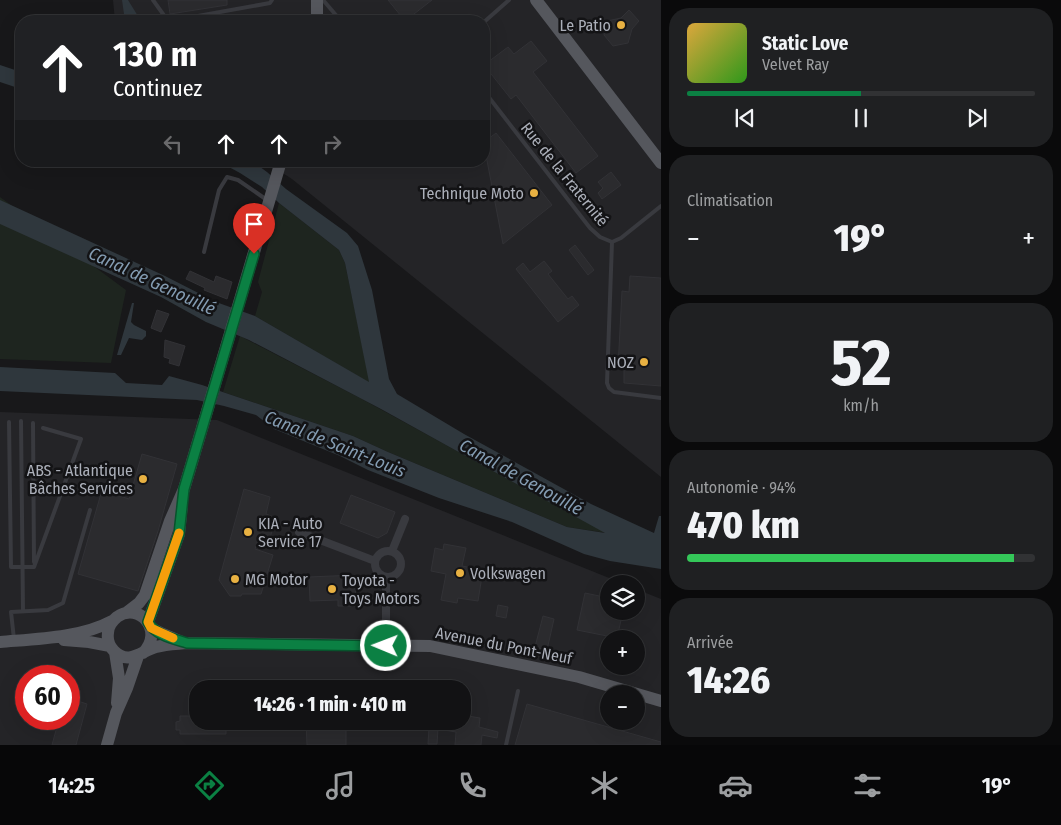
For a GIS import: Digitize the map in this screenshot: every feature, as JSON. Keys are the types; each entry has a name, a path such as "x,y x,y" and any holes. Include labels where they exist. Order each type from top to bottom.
{"main road":[{"path":"317,0 317,15"},
{"path":"536,0 661,163"},
{"path":"126,613 139,603 145,595 170,521 184,489 280,167"},
{"path":"107,745 116,713 141,654 148,648 151,642 150,625 179,534 184,489"},
{"path":"0,642 52,638 102,626 121,614 126,613 138,614 163,634 187,643"},
{"path":"112,621 109,627 108,640 113,649 119,678 116,713"},
{"path":"52,638 89,642 113,649 126,657 132,657 155,648 187,643"},
{"name":"Avenue du Pont-Neuf","path":"187,643 430,646 578,677 661,701"}],"street":[{"path":"392,551 405,518"},
{"path":"299,532 375,561"},
{"path":"392,551 401,561 400,569 394,576 386,577 378,574 375,561 379,554 392,551"},
{"path":"386,577 386,646"}],"lane":[{"path":"153,0 164,15"},
{"path":"203,15 270,3 272,0"},
{"path":"323,0 336,15"},
{"path":"490,17 509,0"},
{"name":"Rue de la Fraternité","path":"490,99 590,228 600,237 612,242 621,238 661,206"},
{"path":"204,252 219,190 227,177 238,180 270,199"},
{"path":"612,242 607,383 614,392 661,398"},
{"path":"9,422 11,567 34,567"},
{"path":"21,422 23,611"},
{"path":"33,422 34,567"},
{"path":"34,567 81,439 44,428"},
{"path":"14,641 11,612 48,610 63,603 90,510"},
{"path":"506,745 518,690"}],"shaded area":[{"path":"113,0 661,0 661,477 292,179 273,167 490,167 490,15 114,15"},
{"path":"0,197 126,290 111,363 0,359"},
{"path":"279,203 339,250 345,263 370,383 255,316 262,292 258,282"},
{"path":"240,336 360,398 607,533 567,527 353,436 223,392"},
{"path":"0,412 217,420 602,575 600,575 600,620 645,620 645,593 661,599 661,745 0,745"}],"water":[{"path":"122,0 128,0 137,15 124,15"},
{"path":"0,65 15,70 15,87 0,82"},
{"path":"229,167 260,167 286,189 347,233 358,246 372,290 389,379 397,394 464,434 591,504 654,533 659,516 661,516 661,569 610,561 584,554 512,522 439,498 368,470 340,456 274,429 256,415 224,406 197,400 0,391 0,367 115,373 126,383 162,385 169,376 202,385 353,436 567,527 605,533 381,409 249,340 206,322 161,297 0,224 0,200 165,276 216,302 255,316 369,382 345,263 339,250 279,203 262,187"},
{"path":"132,303 134,303 131,322 146,331 146,336 142,340 129,338 121,355 117,355"}],"building":[{"path":"168,0 227,0 227,5 170,14"},
{"path":"388,0 432,0 413,15 400,15"},
{"name":"Le Patio","path":"629,10 639,21 632,29 628,43 613,46 604,35 607,21 621,18"},
{"path":"531,41 547,61 533,72 598,156 576,173 516,95 511,99 490,73 490,60 508,47 514,54"},
{"path":"496,133 552,205 503,244 488,167 490,167 490,138"},
{"path":"611,172 621,185 602,199 598,193 603,188 598,182"},
{"path":"575,245 594,270 588,275 569,250"},
{"path":"544,261 552,271 548,274 568,299 572,296 579,305 558,322 516,269 523,263 530,272"},
{"path":"190,271 214,282 216,276 232,282 227,299 204,290 205,288 186,279"},
{"path":"630,276 661,278 661,386 624,383 624,369 618,368 622,291 629,292"},
{"path":"157,310 169,314 161,332 151,328"},
{"path":"165,340 185,346 179,366 169,363 170,359 164,357"},
{"path":"142,454 177,464 158,531 138,591 78,574 102,490 129,499"},
{"path":"244,489 270,497 266,514 276,518 270,538 260,534 255,549 273,555 261,594 230,596 219,580"},
{"path":"351,495 395,512 387,533 378,538 340,523"},
{"name":"Volkswagen","path":"444,544 466,548 462,566 483,570 478,601 458,598 457,603 441,600 446,574 431,571 435,548 443,550"},
{"name":"Toyota - Toys Motors","path":"355,575 356,606 338,606 338,600 310,601 309,577"},
{"path":"585,593 600,596 600,620 621,620 619,630 600,630 600,635 577,630"},
{"path":"498,605 508,607 506,618 496,616"},
{"path":"543,616 554,619 547,650 535,647"},
{"path":"80,702 87,704 76,745 52,745 56,730 80,730"},
{"path":"527,704 600,725 600,730 619,730 661,742 661,745 515,745"},
{"path":"180,716 189,716 189,730 226,730 226,734 180,734 180,730 176,730 176,722 180,721"},
{"path":"471,716 480,718 479,727 498,732 497,738 482,735 481,745 455,745 456,732 444,730 471,730"},
{"path":"306,730 346,730 346,745 307,745"},
{"path":"429,730 438,730 437,744 428,744"}],"slow traffic":[{"path":"173,638 151,628 148,622 179,533"}],"place":[{"name":"Le Patio","path":"621,25"},
{"name":"Technique Moto","path":"534,193"},
{"name":"NOZ","path":"644,362"},
{"name":"ABS - Atlantique Bâches Services","path":"143,479"},
{"name":"KIA - Auto Service 17","path":"248,532"},
{"name":"Volkswagen","path":"460,573"},
{"name":"MG Motor","path":"235,579"},
{"name":"Toyota - Toys Motors","path":"332,589"}],"route":[{"path":"254,254 184,489 179,534 148,622 151,628 187,643 386,646"}],"water label":[{"name":"Canal de Genouillé","path":"152,281"},
{"name":"Canal de Saint-Louis","path":"335,444"},
{"name":"Canal de Genouillé","path":"521,477"}]}
